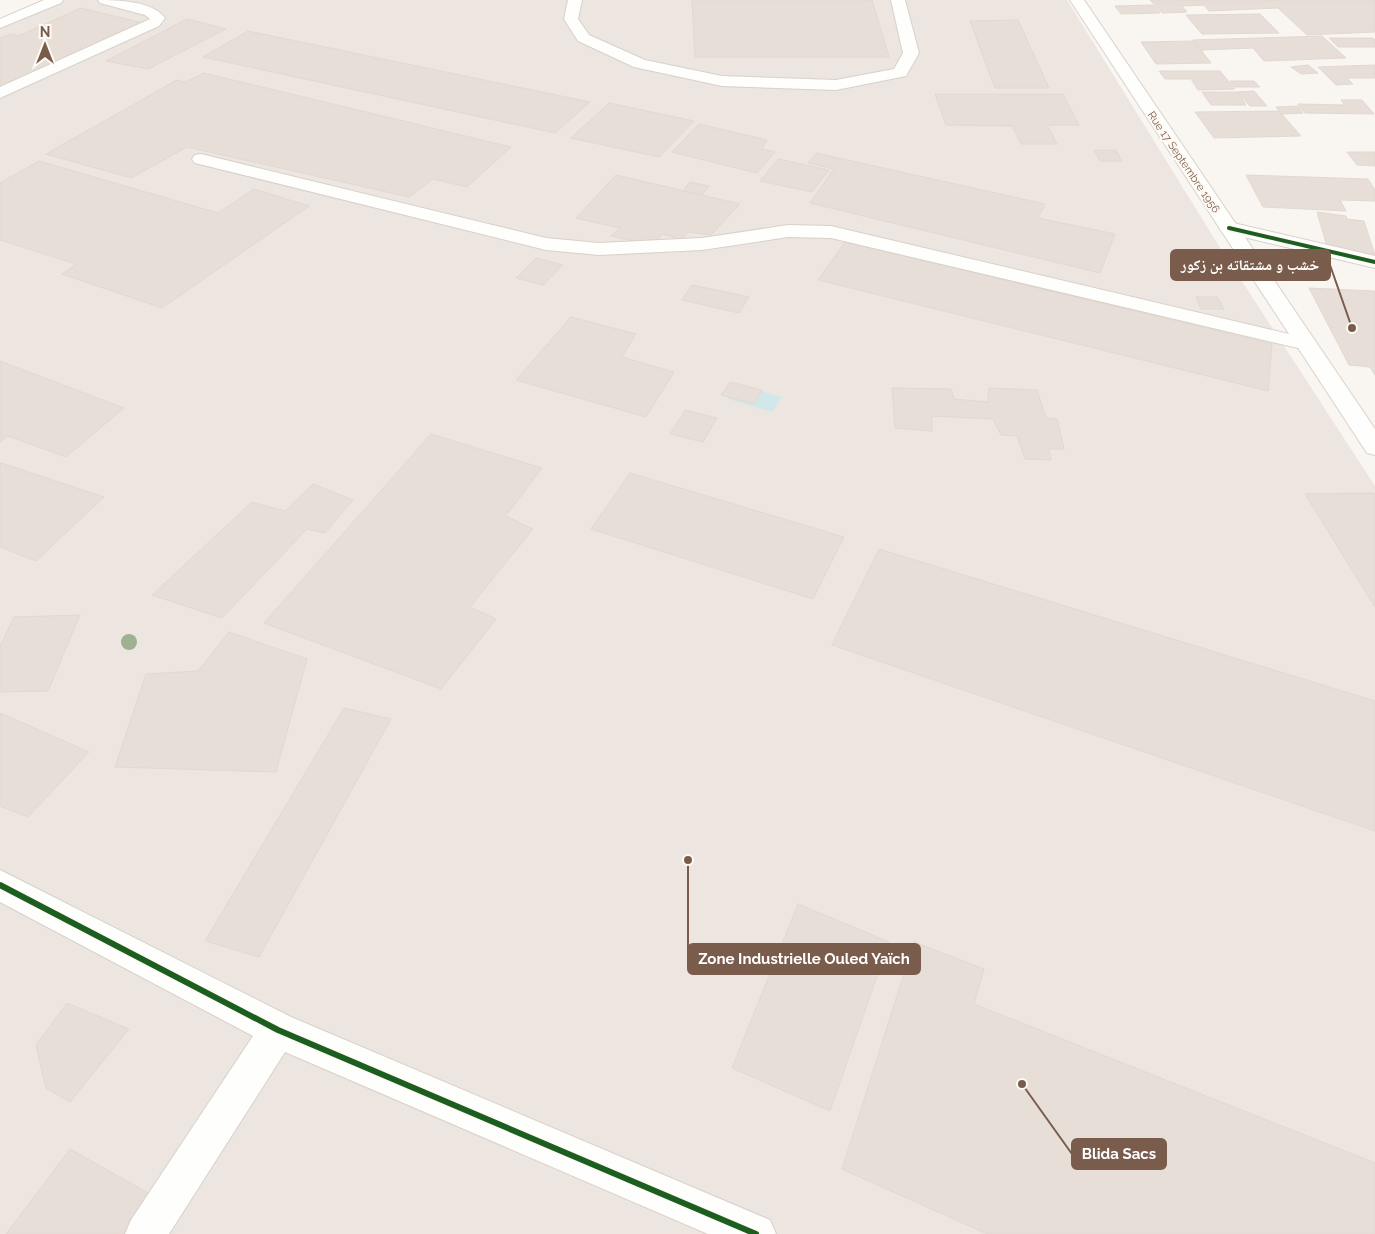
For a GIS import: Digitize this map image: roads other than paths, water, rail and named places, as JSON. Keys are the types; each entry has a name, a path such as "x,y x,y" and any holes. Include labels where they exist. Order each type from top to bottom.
{"main road":[{"path":"0,24 56,0"},
{"path":"0,93 154,23 158,18 150,12 104,0"},
{"path":"575,0 571,19 583,38 640,64 722,81 836,85 900,73 911,53 898,0"},
{"name":"Rue 17 Septembre 1956","path":"1076,0 1375,448"},
{"path":"201,159 546,244 608,248 702,244 788,231 832,232 1306,344"},
{"path":"1229,228 1375,262"},
{"path":"0,884 278,1030 756,1234"},
{"path":"145,1234 278,1030"}],"water":[{"path":"738,385 782,397 772,412 728,399"}],"place":[{"name":"خشب و مشتقاته بن زكور","path":"1352,328"},
{"name":"Zone Industrielle Ouled Yaïch","path":"688,860"},
{"name":"Blida Sacs","path":"1022,1084"}]}
